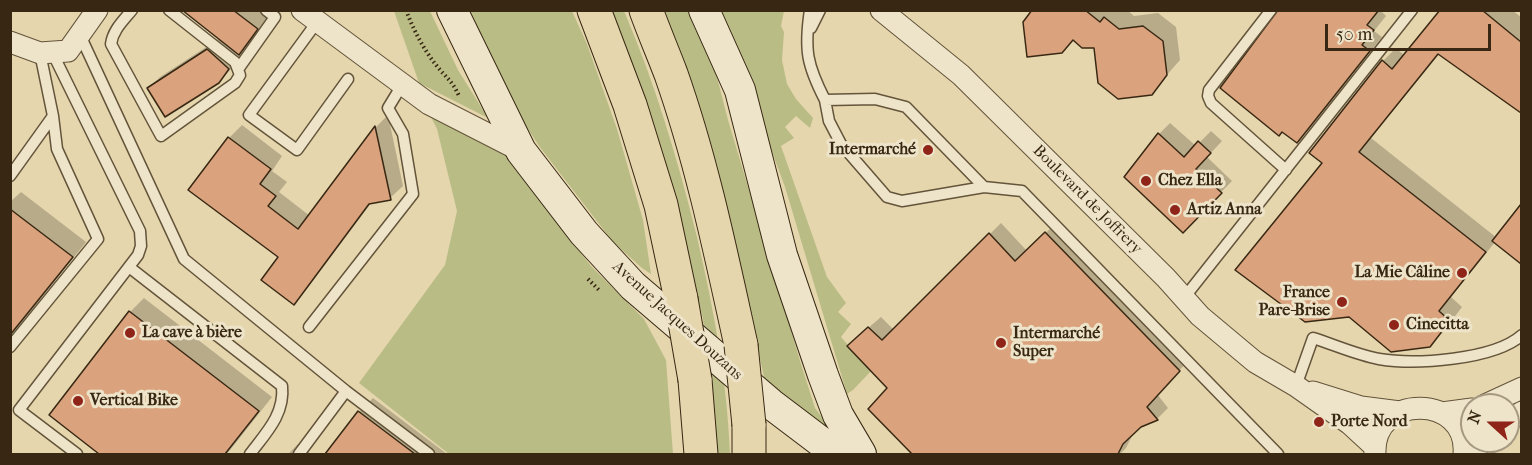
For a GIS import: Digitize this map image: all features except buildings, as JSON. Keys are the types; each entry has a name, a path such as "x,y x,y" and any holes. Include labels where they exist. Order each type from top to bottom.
{"main road":[{"name":"Avenue Jacques Douzans","path":"452,10 522,151 584,233 633,286 771,404 837,454"},
{"path":"594,10 630,105 661,205 695,380 701,454"},
{"path":"646,10 671,75 693,143 717,236 741,345 749,440"},
{"path":"704,10 741,90 782,255 827,385 838,415 861,454"}],"street":[{"path":"10,42 46,53 68,51 97,10"},
{"name":"Boulevard de Joffrery","path":"881,10 961,75 1200,316 1255,362 1296,386 1350,424 1375,451"},
{"path":"310,16 429,104 522,151"},
{"name":"Boulevard de Joffrery","path":"1296,386 1361,407 1400,412 1413,407 1428,408 1442,413 1460,411"},
{"path":"1375,451 1379,432 1388,420 1400,412"},
{"path":"1442,413 1453,422 1461,434 1464,454"}],"lane":[{"path":"132,10 116,30 111,44 161,136 235,83 240,75 235,62 172,11"},
{"path":"239,68 275,17 266,10"},
{"path":"810,10 806,36 811,72 825,100 829,121 841,144 887,197 902,201 984,187 1022,192 1278,454"},
{"path":"806,36 820,10"},
{"path":"1271,10 1209,90 1208,96 1211,103 1286,170"},
{"path":"1184,298 1412,10"},
{"path":"310,16 249,115 297,150 348,79"},
{"path":"80,35 184,259 346,391 429,454"},
{"path":"10,347 98,239 57,149 46,53"},
{"path":"46,53 140,231 141,246 138,255 19,410 76,454"},
{"path":"309,327 413,194 403,134 388,108 402,85"},
{"path":"825,100 875,99 906,107 984,187"},
{"path":"10,176 53,116"},
{"path":"129,267 282,386 283,403 279,414 250,454"},
{"path":"1296,386 1313,338 1377,358 1405,362 1476,355 1513,342 1521,335"},
{"path":"299,454 346,391"}],"green space":[{"path":"394,11 430,11 458,70 488,118 419,83"},
{"path":"465,11 572,11 587,44 617,129 643,220 651,274 613,242 539,146 499,84"},
{"path":"610,11 624,11 656,94 682,179 714,318 723,372 730,454 715,454 703,319 690,268"},
{"path":"661,11 693,11 710,50 728,120 815,408 834,433 766,386 741,271"},
{"path":"720,11 784,11 781,26 784,32 782,60 787,84 796,99 813,118 810,128 796,116 785,127 794,138 781,146 827,277 846,303 838,312 851,324 841,337 871,371 847,394 785,187"},
{"path":"428,111 504,154 591,266 644,319 666,360 673,454 449,454 359,383 445,265 457,211 437,129"}],"place":[{"name":"Intermarché","path":"928,150"},
{"name":"Chez Ella","path":"1146,181"},
{"name":"Artiz Anna","path":"1175,210"},
{"name":"La Mie Câline","path":"1462,273"},
{"name":"France Pare-Brise","path":"1342,302"},
{"name":"Cinecitta","path":"1394,325"},
{"name":"La cave à bière","path":"130,333"},
{"name":"Intermarché Super","path":"1001,343"},
{"name":"Vertical Bike","path":"78,401"},
{"name":"Porte Nord","path":"1319,422"}]}
